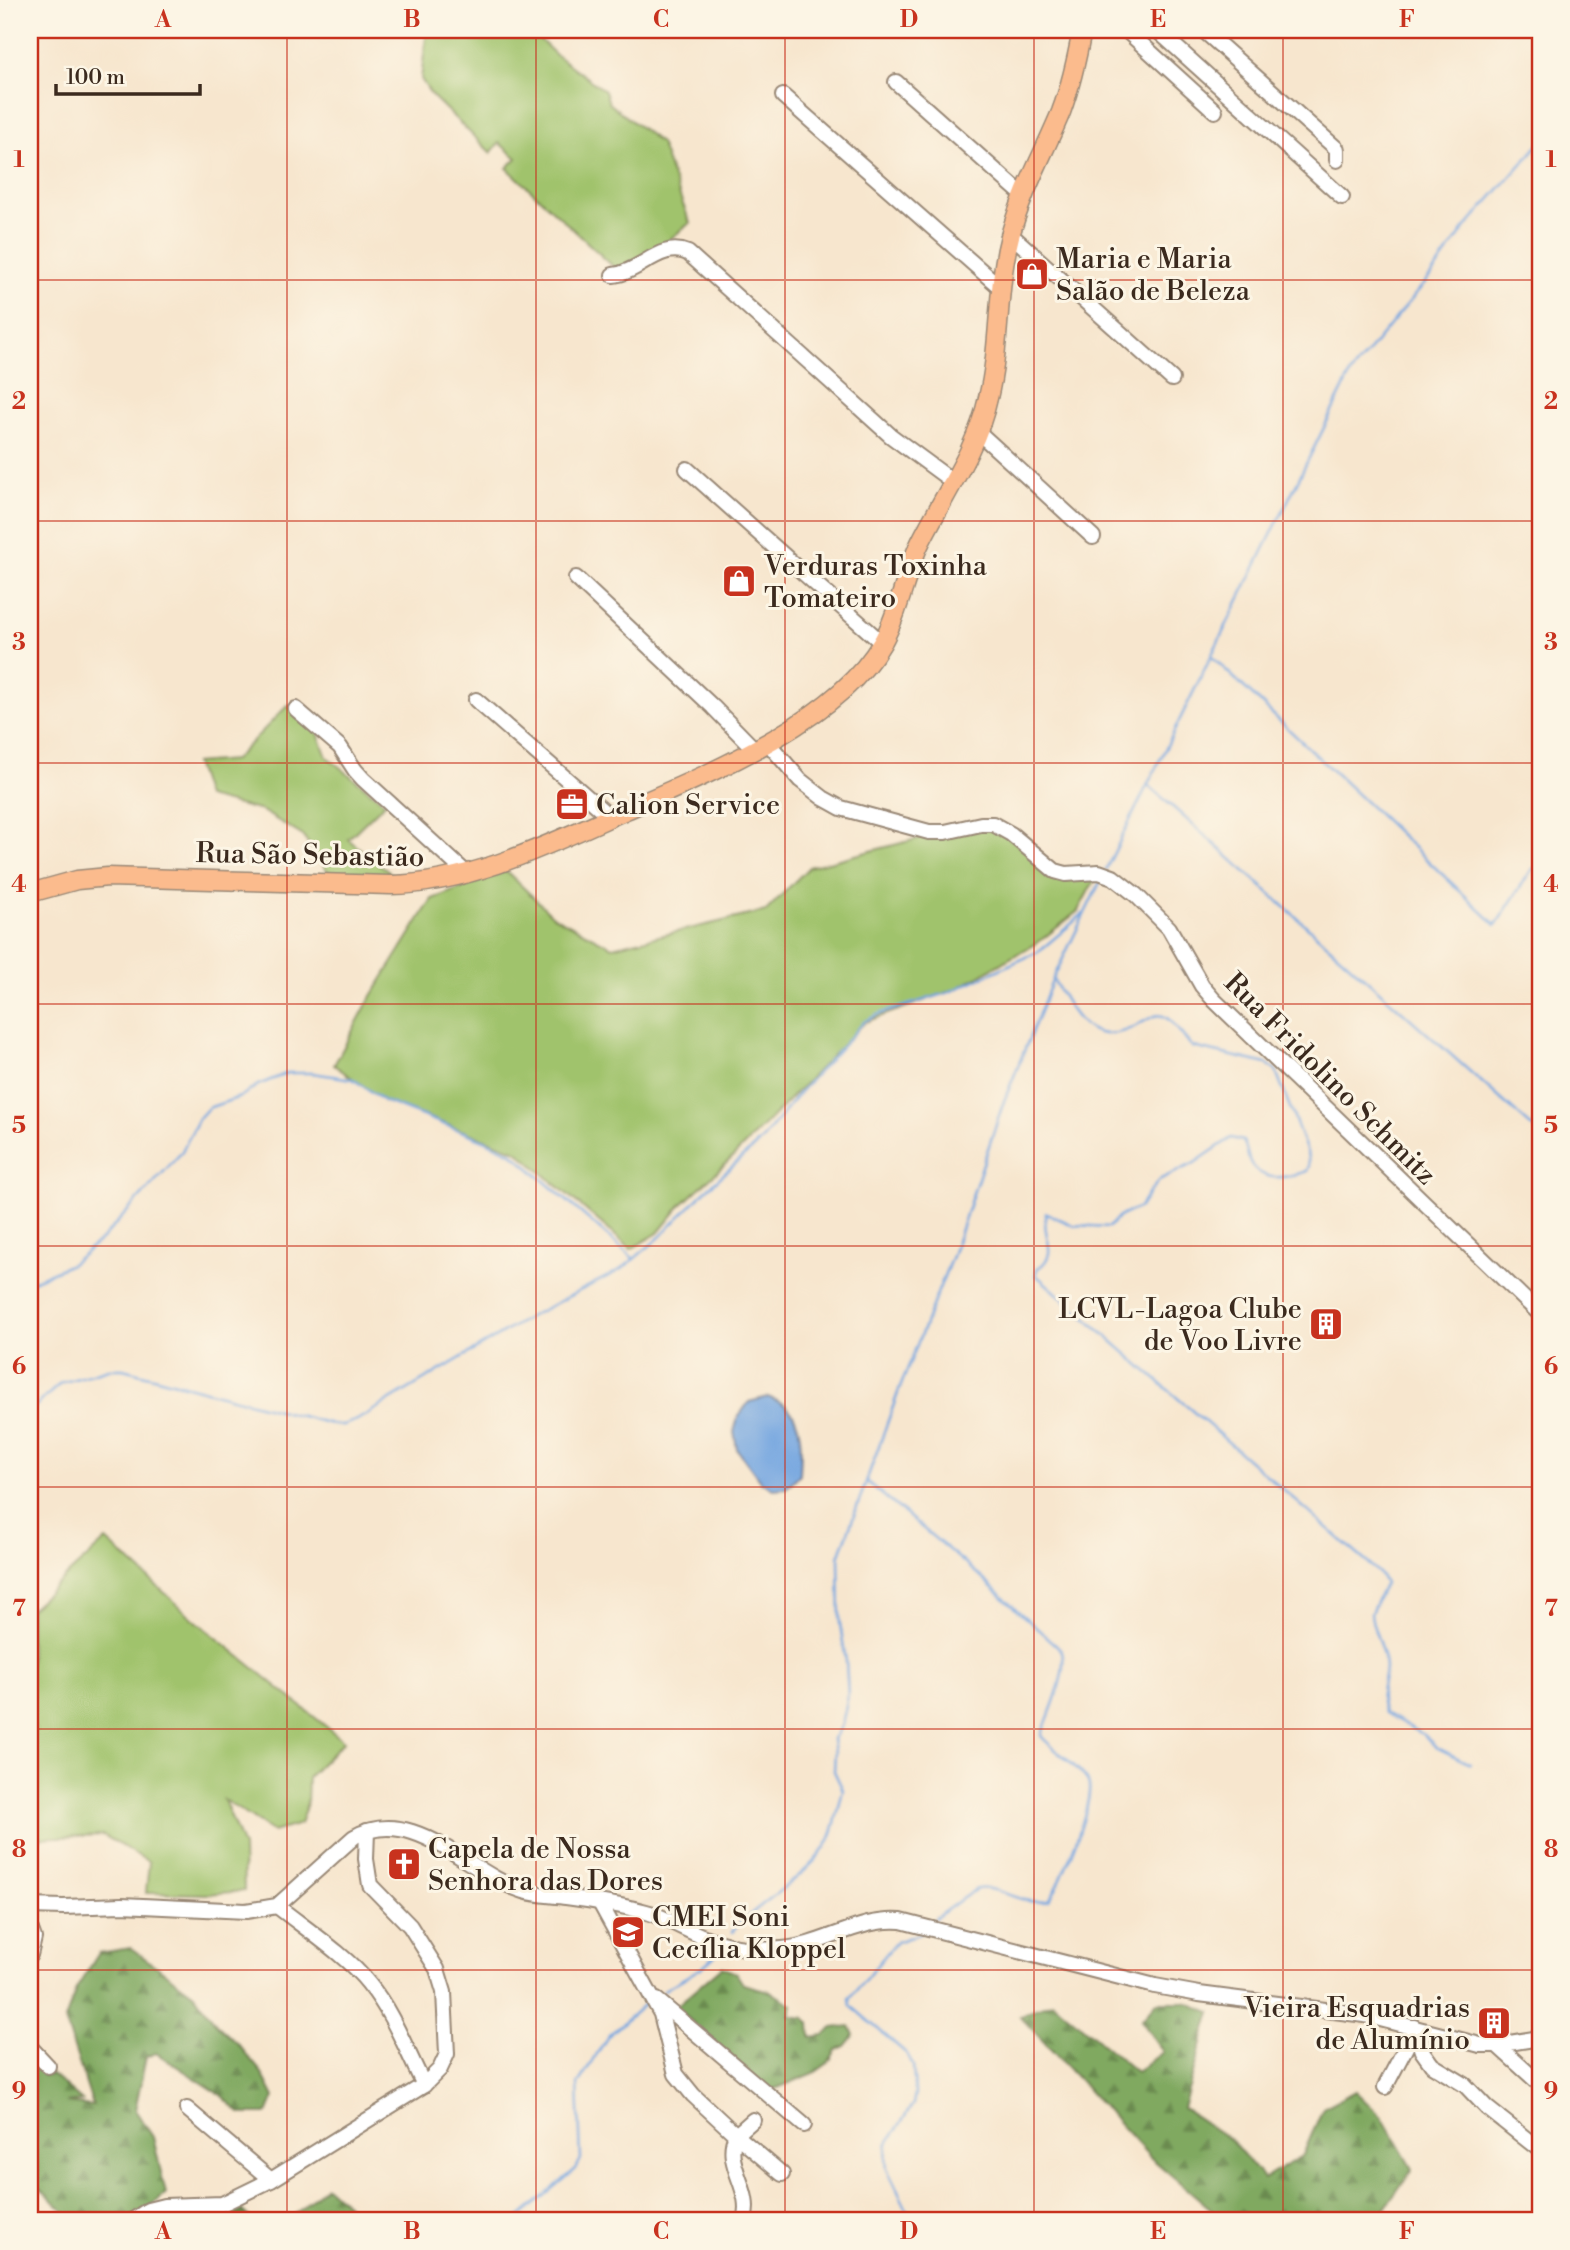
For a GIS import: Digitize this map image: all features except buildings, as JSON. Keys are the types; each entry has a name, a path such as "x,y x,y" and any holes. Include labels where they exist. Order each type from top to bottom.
{"main road":[{"name":"Rua São Sebastião","path":"30,893 77,880 108,877 398,885 436,882 467,874 613,816 762,746 843,689 882,643 914,556 985,410 992,381 1001,288 1010,234 1065,99 1082,30"}],"street":[{"path":"1125,30 1215,111"},
{"path":"1157,30 1342,197"},
{"path":"1203,30 1337,149 1337,160"},
{"path":"897,82 1024,196"},
{"path":"783,96 1001,288"},
{"path":"1010,234 1172,379"},
{"path":"613,275 633,270 666,250 677,249 688,253 891,436 952,481"},
{"path":"977,431 1093,537"},
{"path":"687,469 882,643"},
{"name":"Rua Fridolino Schmitz","path":"576,578 713,706 823,798 841,808 929,832 993,824 1011,834 1055,870 1066,874 1108,875 1136,895 1169,928 1202,986 1214,1000 1540,1314"},
{"path":"476,700 613,816"},
{"path":"296,709 341,747 363,779 467,874"},
{"path":"536,744 613,816"},
{"path":"30,1906 108,1904 246,1911 277,1906 354,1837 367,1831 385,1828 418,1833 526,1892 650,1913 713,1940 754,1948 780,1949 806,1945 866,1924 887,1920 901,1921 1155,1986 1350,2013 1461,2041 1497,2045 1540,2038"},
{"path":"133,2220 148,2210 164,2206 222,2204 271,2180 424,2085 442,2067 447,2054 444,1992 437,1969 410,1926 370,1885 366,1859 367,1831"},
{"path":"600,1903 661,2014 676,2074 736,2135 782,2174"},
{"path":"277,1906 366,1980 383,2004 424,2085"},
{"path":"30,1927 34,1938 30,1955"},
{"path":"650,1994 804,2125"},
{"path":"1385,2087 1415,2029"},
{"path":"1415,2029 1422,2051 1432,2065 1465,2085 1487,2108 1540,2150"},
{"path":"1497,2045 1540,2084"},
{"path":"30,2047 48,2066"},
{"path":"187,2109 271,2180"},
{"path":"744,2220 747,2211 746,2194 732,2157 736,2135 753,2120"}],"green space":[{"path":"427,30 530,30 556,55 605,91 609,103 660,143 690,223 648,257 617,270 507,168 517,158 499,143 491,153 432,96 421,79"},
{"path":"288,705 318,733 327,757 385,803 348,839 395,877 329,873 303,836 262,811 206,797 195,763 234,760"},
{"path":"993,824 1045,865 1096,877 1078,911 1040,941 956,989 865,1022 735,1155 681,1205 658,1233 631,1249 517,1151 384,1101 334,1065 367,1004 432,899 506,871 553,916 612,947 766,911 809,867 944,832"},
{"path":"106,1540 195,1620 344,1741 308,1777 307,1803 300,1824 273,1832 224,1800 243,1847 244,1891 207,1894 146,1893 149,1862 103,1835 36,1838 30,1830 30,1609"},
{"path":"131,1948 194,1994 217,2025 237,2043 262,2073 274,2097 267,2114 241,2114 221,2095 156,2053 146,2057 135,2110 153,2137 166,2194 134,2220 72,2220 30,2181 30,2056 82,2101 66,2103 93,2106 65,2020 76,1989 99,1953"},
{"path":"722,1967 736,1973 743,1984 769,1991 793,2005 790,2016 805,2018 810,2023 811,2037 824,2035 833,2028 850,2026 854,2035 845,2046 836,2050 828,2063 814,2073 770,2091 675,2007"},
{"path":"1053,2002 1136,2072 1163,2052 1141,2020 1157,2002 1185,2002 1211,2012 1183,2108 1232,2141 1264,2179 1303,2155 1323,2108 1355,2091 1382,2117 1412,2169 1377,2220 1224,2220 1150,2157 1020,2016"},
{"path":"326,2186 364,2220 289,2220"},
{"path":"235,2204 252,2220 175,2220 172,2213 224,2209"}],"water":[{"path":"768,1397 788,1408 799,1430 800,1474 786,1488 773,1489 761,1482 737,1449 734,1432 738,1417 749,1402"}],"waterway":[{"path":"1106,869 1351,373 1432,274 1465,228 1540,143"},
{"path":"1212,657 1496,925 1532,869 1540,868"},
{"path":"1148,785 1540,1134"},
{"path":"732,1932 812,1864 832,1833 843,1790 834,1771 833,1740 842,1725 848,1695 840,1624 839,1557 898,1393 952,1256 1004,1101 1053,979 1102,878"},
{"path":"30,1411 61,1383 109,1369 123,1369 335,1425 357,1420 531,1316 622,1269 660,1237 708,1188 762,1140 799,1093 865,1021 879,1014 947,993 1038,952 1083,914"},
{"path":"1053,979 1078,1019 1087,1028 1098,1033 1125,1031 1160,1015 1167,1018 1193,1047 1267,1064 1276,1071 1307,1152 1309,1166 1307,1171 1292,1176 1261,1174 1250,1162 1243,1141 1231,1138 1193,1164 1161,1179 1140,1207 1118,1217 1109,1227 1073,1225 1046,1213 1049,1250 1036,1275 1379,1573 1385,1583 1371,1613 1385,1668 1382,1708 1385,1713 1424,1735 1436,1747 1470,1764"},
{"path":"30,1282 71,1264 102,1239 181,1153 199,1118 208,1108 240,1097 258,1085 288,1073 312,1073 353,1079 384,1101 512,1153 634,1259"},
{"path":"867,1482 973,1570 1062,1651 1060,1682 1041,1736 1080,1771 1088,1782 1087,1805 1082,1822 1069,1860 1049,1900 1030,1901 995,1890 977,1889 935,1918"},
{"path":"912,2220 887,2169 886,2157 888,2143 913,2104 913,2065 907,2054 851,2006 850,1998 896,1942 922,1933"},
{"path":"664,1990 701,1968 718,1953"},
{"path":"516,2220 576,2169 581,2159 578,2084 608,2036 647,2002"}],"place":[{"name":"Maria e Maria Salão de Beleza","path":"1032,274"},
{"name":"Verduras Toxinha Tomateiro","path":"739,581"},
{"name":"Calion Service","path":"572,804"},
{"name":"LCVL-Lagoa Clube de Voo Livre","path":"1326,1324"},
{"name":"Capela de Nossa Senhora das Dores","path":"404,1864"},
{"name":"CMEI Soni Cecília Kloppel","path":"628,1932"},
{"name":"Vieira Esquadrias de Alumínio","path":"1494,2023"}]}
